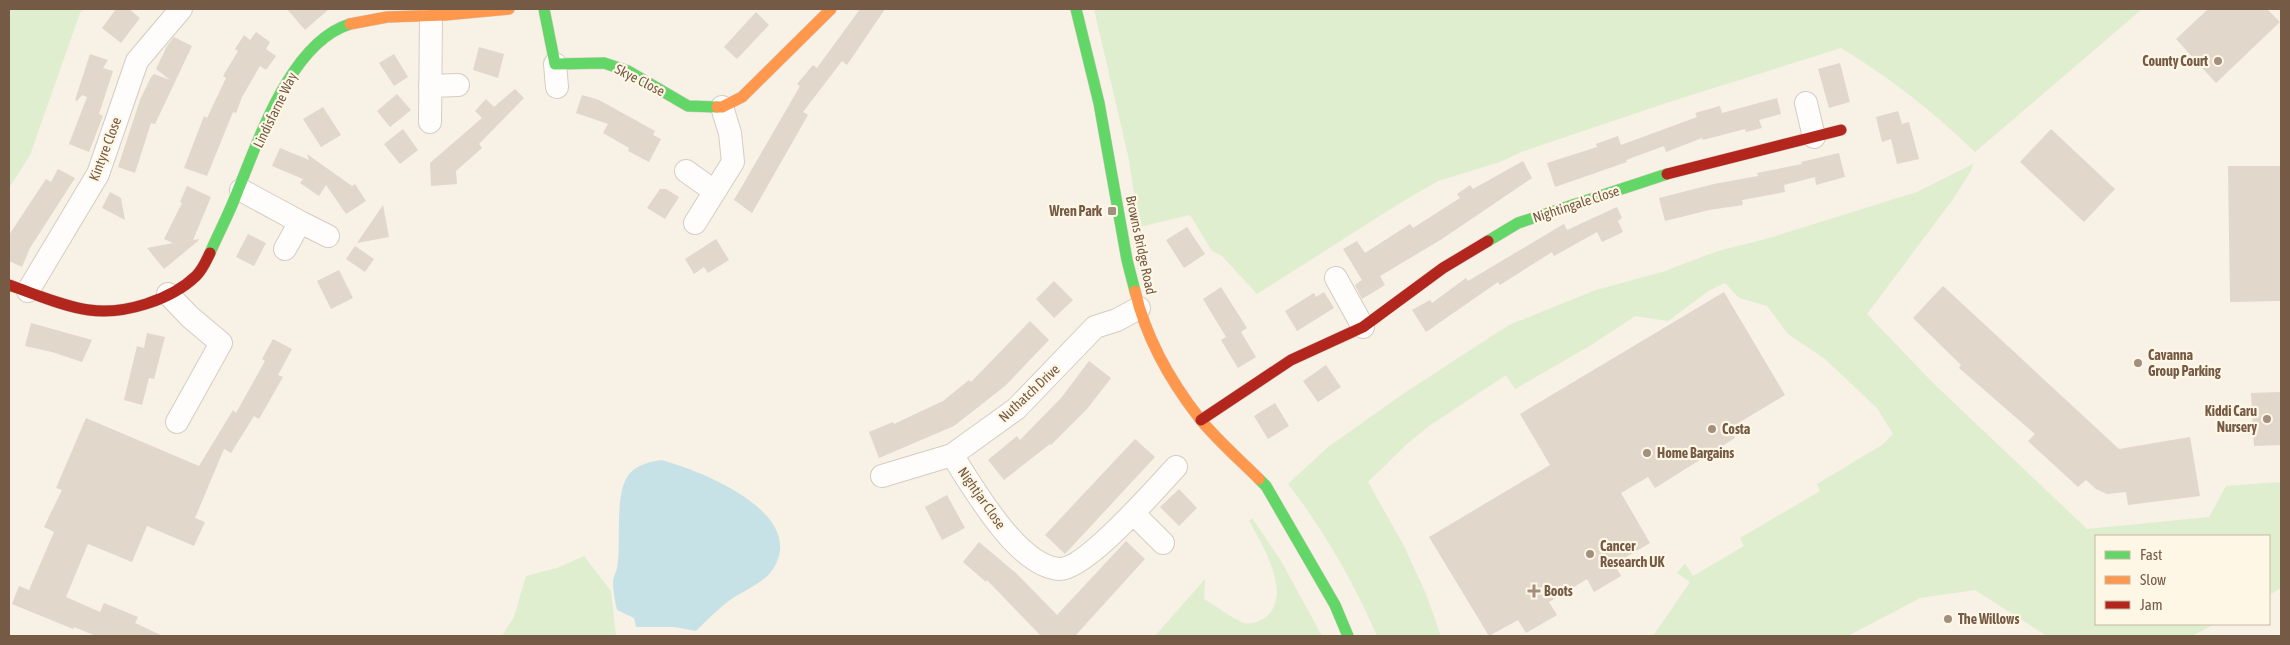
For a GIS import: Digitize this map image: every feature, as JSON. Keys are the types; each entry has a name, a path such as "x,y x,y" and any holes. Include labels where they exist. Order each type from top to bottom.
{"street":[{"name":"Kintyre Close","path":"18,288 98,174 137,61 182,9"},
{"name":"Lindisfarne Way","path":"18,288 56,302 100,311 137,306 168,294 198,275 241,190 256,150 284,87 296,66 313,46 336,29 371,18 430,16 509,9"},
{"path":"544,9 555,64 557,87"},
{"path":"695,223 733,162 730,133 722,107 742,97 831,9"},
{"name":"Browns Bridge Road","path":"1076,9 1099,103 1126,260 1150,334 1169,374 1200,420 1266,486 1335,605 1348,636"},
{"path":"430,16 430,122"},
{"name":"Skye Close","path":"555,64 604,63 628,71 688,106 722,107"},
{"path":"430,86 458,85"},
{"path":"1806,103 1814,137"},
{"name":"Nightingale Close","path":"1200,420 1291,360 1363,327 1443,268 1518,223 1673,172 1841,130"},
{"path":"686,171 714,191"},
{"path":"241,190 328,236"},
{"path":"285,249 300,222"},
{"path":"1336,278 1363,327"},
{"path":"168,294 190,317 221,342 177,422"},
{"name":"Nuthatch Drive","path":"882,476 952,455 1016,409 1095,327 1117,320 1140,308"},
{"name":"Nightjar Close","path":"952,455 988,510 1011,538 1038,562 1060,569 1078,563 1133,514 1176,467"},
{"path":"1133,514 1163,543"}],"green space":[{"path":"9,9 84,9 80,13 30,155 9,188"},
{"path":"1094,9 2142,9 1975,152 1911,96 1841,48 1669,102 1524,151 1500,162 1438,181 1257,294 1222,256 1212,251 1190,215 1139,227 1129,160"},
{"path":"1973,164 1971,171 1953,199 1867,314 1932,382 2087,529 2209,517 2226,486 2281,482 2281,588 2270,594 2270,535 2095,535 2095,625 2213,625 2192,636 2047,636 1975,590 1920,598 1848,636 1653,636 1690,582 1677,573 1685,563 1693,576 1744,546 1740,538 1820,491 1817,484 1882,445 1893,434 1877,408 1825,359 1788,334 1767,306 1739,298 1725,283 1710,290 1668,321 1635,316 1588,347 1515,389 1506,375 1429,426 1407,444 1368,482 1404,546 1426,594 1441,636 1377,636 1337,557 1314,520 1288,484 1328,447 1406,392 1509,325 1596,290 1662,272 1718,251 1766,239 1917,192"},
{"path":"1252,518 1281,561 1322,636 1155,636 1205,579 1204,599 1229,615 1244,623 1256,622 1266,617 1274,607 1277,596 1276,583 1267,555 1249,521"},
{"path":"584,556 611,591 616,636 502,636 514,617 526,576 557,568"}],"water":[{"path":"661,460 700,473 745,497 764,513 776,530 780,549 773,569 769,574 759,583 726,603 696,631 674,627 636,627 634,618 617,610 613,581 617,568 620,505 625,482 630,473 637,467"}],"building":[{"path":"116,9 129,9 140,18 121,43 102,28"},
{"path":"287,9 329,9 305,30"},
{"path":"860,9 885,9 847,65 842,61 803,112 808,115 752,213 734,200 800,86 797,84 813,65 817,68"},
{"name":"County Court","path":"2208,9 2267,9 2280,22 2216,83 2176,39"},
{"path":"756,12 769,25 737,59 724,47"},
{"path":"256,32 270,42 266,49 276,56 266,70 260,66 242,97 236,113 233,112 207,176 184,168 204,116 207,118 226,78 223,76 238,51 235,49 244,35 250,40"},
{"path":"174,37 192,46 155,124 151,123 135,173 118,167 140,100 151,77 154,74 170,80 156,69 167,46"},
{"path":"479,47 504,54 498,78 473,70"},
{"path":"90,54 108,60 103,68 113,71 99,114 103,116 89,152 69,144 87,97 82,95 77,101 75,100"},
{"path":"394,54 408,77 394,86 379,63"},
{"path":"1840,63 1850,102 1829,108 1818,69"},
{"path":"515,89 524,98 479,144 482,148 456,171 457,184 431,186 430,163 482,118 475,111 486,99 494,107"},
{"path":"397,94 411,110 390,127 377,111"},
{"path":"582,95 599,100 655,131 653,135 661,139 649,162 628,151 629,148 603,133 608,124 576,113"},
{"path":"1777,98 1781,114 1759,120 1762,128 1746,132 1745,129 1703,140 1702,138 1666,152 1664,146 1626,160 1627,162 1555,187 1547,163 1597,147 1596,144 1618,136 1621,145 1697,117 1695,113 1720,106 1722,113"},
{"path":"323,107 341,135 321,147 303,119"},
{"path":"1898,111 1902,124 1909,122 1919,159 1897,164 1891,139 1882,142 1876,117"},
{"path":"403,129 418,150 400,164 384,144"},
{"path":"2051,129 2115,189 2084,222 2020,162"},
{"path":"280,148 309,160 307,154 352,186 355,184 366,201 346,214 326,185 319,196 300,183 303,179 272,166"},
{"path":"1839,153 1845,177 1816,185 1815,177 1784,185 1785,192 1742,200 1743,205 1709,210 1665,221 1659,198 1714,184 1758,176 1757,173 1802,164 1801,162"},
{"path":"1523,161 1532,178 1442,239 1380,276 1385,285 1362,299 1355,285 1362,280 1343,249 1357,241 1365,253 1410,224 1413,228 1460,198 1457,194 1470,185 1473,189"},
{"path":"2228,166 2281,166 2281,301 2230,302"},
{"path":"58,169 75,178 30,248 22,267 9,261 9,235 46,179 51,182"},
{"path":"187,186 211,197 193,240 199,239 198,241 164,269 147,248 173,243 164,239 182,203 180,202"},
{"path":"660,189 666,189 679,197 665,219 647,208"},
{"path":"110,192 121,198 125,220 102,208"},
{"path":"383,205 389,237 357,243"},
{"path":"1617,207 1622,218 1618,221 1623,232 1602,242 1597,232 1554,256 1552,252 1500,285 1498,282 1426,332 1412,310 1430,300 1432,303 1466,278 1468,281 1562,225 1564,224 1567,230"},
{"path":"1187,227 1205,254 1184,268 1166,240"},
{"path":"248,234 266,243 254,266 236,257"},
{"path":"716,239 729,260 708,273 704,267 694,274 685,259"},
{"path":"355,246 374,259 365,272 346,259"},
{"path":"339,270 353,298 331,309 317,281"},
{"path":"1054,281 1073,300 1054,318 1036,299"},
{"path":"1943,286 2119,449 2190,437 2200,496 2128,505 2126,492 2107,494 2096,489 2086,480 2078,487 2028,441 2035,434 1959,368 1961,365 1913,318"},
{"path":"1221,287 1247,328 1241,332 1256,357 1238,368 1221,340 1226,337 1203,299"},
{"path":"1324,292 1334,308 1297,331 1285,311 1314,293 1316,297"},
{"path":"1724,292 1785,395 1730,428 1735,438 1655,488 1648,477 1621,493 1650,543 1614,564 1621,576 1594,592 1587,579 1549,602 1557,615 1526,633 1518,620 1489,636 1429,537 1550,465 1520,414"},
{"path":"1030,321 1049,340 1005,386 954,426 879,458 869,432 893,422 894,424 943,401 969,380 971,382"},
{"path":"31,323 92,340 82,362 52,352 25,346"},
{"path":"147,333 165,337 154,379 149,378 142,405 124,400 137,346 144,348"},
{"path":"273,339 292,349 278,375 283,377 259,419 254,416 231,453 224,449 195,518 205,522 194,546 147,526 132,562 88,544 66,597 100,612 104,603 138,617 135,623 163,636 96,636 74,627 73,629 12,604 19,586 29,590 54,532 44,527 62,490 56,488 86,418 199,466 233,410 236,413 265,361 262,359"},
{"path":"1089,361 1111,378 1087,409 1051,445 1004,480 988,460 1017,436 1020,440 1061,398"},
{"path":"1326,365 1341,387 1318,402 1303,381"},
{"name":"Kiddi Caru Nursery","path":"2281,392 2281,445 2254,446 2251,393"},
{"path":"1275,403 1289,426 1268,439 1254,416"},
{"path":"1135,439 1155,457 1065,554 1045,535"},
{"path":"1179,489 1197,508 1179,526 1160,507"},
{"path":"947,495 965,528 942,540 925,507"},
{"path":"1126,541 1145,559 1075,636 1041,636 987,580 986,582 963,562 979,542 1017,574 1057,615"}],"traffic: fast":[{"path":"544,9 555,64 604,63 628,71 688,106 717,107"},
{"path":"1076,9 1099,103 1127,260 1135,291"},
{"path":"210,253 232,206 267,120 294,71 311,50 329,34 350,24"},
{"path":"1488,241 1518,223 1667,174"},
{"path":"1259,479 1266,486 1335,605 1348,636"}],"traffic: slow":[{"path":"350,24 387,17 445,15 509,9"},
{"path":"717,107 722,107 742,97 831,9"},
{"path":"1135,291 1153,342 1179,390 1207,427 1259,479"}],"traffic: jam":[{"path":"1667,174 1841,130"},
{"path":"1201,420 1291,360 1363,327 1443,268 1488,241"},
{"path":"9,285 59,303 89,310 103,311 132,308 160,299 186,285 196,276 210,253"}],"place":[{"name":"County Court","path":"2218,61"},
{"name":"Wren Park","path":"1112,211"},
{"name":"Cavanna Group Parking","path":"2138,363"},
{"name":"Kiddi Caru Nursery","path":"2267,419"},
{"name":"Costa","path":"1712,429"},
{"name":"Home Bargains","path":"1647,453"},
{"name":"Cancer Research UK","path":"1590,554"},
{"name":"Boots","path":"1534,591"},
{"name":"The Willows","path":"1948,619"}]}
